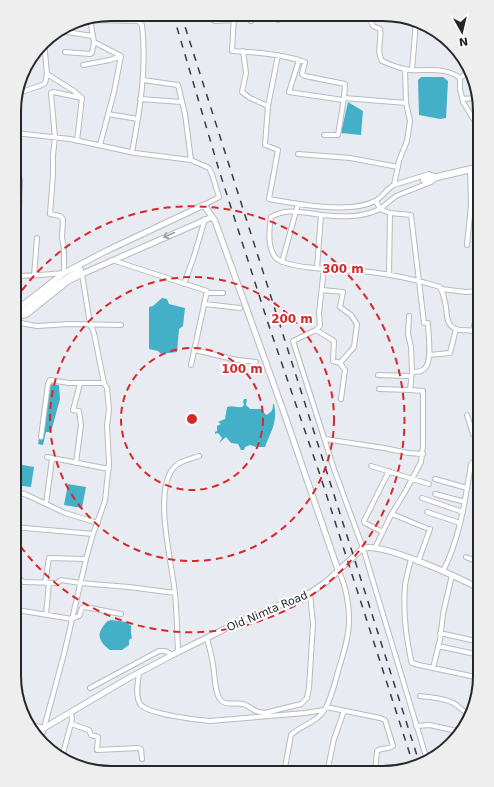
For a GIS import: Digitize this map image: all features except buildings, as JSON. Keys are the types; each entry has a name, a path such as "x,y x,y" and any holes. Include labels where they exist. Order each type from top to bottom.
{"main road":[{"path":"424,180 473,168"},
{"path":"21,314 61,282 81,272"}],"street":[{"path":"132,152 143,80 144,39 140,22 138,21"},
{"path":"234,21 232,51 278,55 299,60 305,62 302,74 305,76 345,84 338,135 324,135"},
{"path":"371,21 374,26 380,29 379,56 382,62 405,69 444,71 453,73 460,78"},
{"path":"65,52 92,53 94,42 91,24"},
{"path":"412,70 416,27"},
{"path":"68,32 92,36"},
{"path":"94,42 121,56"},
{"path":"23,92 44,83 47,74 45,50"},
{"path":"243,51 246,73 242,92 250,98 268,106"},
{"path":"278,55 268,106 265,145 278,150 269,199 298,204 353,208 376,201 388,188 394,185 428,174 436,177 431,182 396,196 380,209 370,214 354,216 322,215 296,211 280,212 271,217 268,234 275,257 282,262 296,265 389,275 419,281 440,287 441,289 473,292"},
{"path":"83,65 110,60 121,56"},
{"path":"100,145 121,56"},
{"path":"299,60 289,92 343,99 406,103"},
{"path":"394,185 398,167 407,141 410,121 406,103 405,69"},
{"path":"47,74 74,91 82,98"},
{"path":"460,78 465,75"},
{"path":"460,78 462,99 473,118"},
{"path":"143,80 178,85 191,160"},
{"path":"64,273 64,248 62,238 63,219 60,216 50,214 54,174 53,155 55,138 50,93 53,92 82,98"},
{"path":"77,141 82,98"},
{"path":"462,99 472,98"},
{"path":"140,99 182,102"},
{"path":"108,114 138,119"},
{"path":"21,134 77,141 132,152 191,160 209,168 212,174 217,198 106,251 64,273 21,307"},
{"path":"298,154 350,158 398,167"},
{"path":"467,245 472,205 470,168"},
{"path":"376,201 380,209 390,214 411,215 424,323 428,323 429,355 428,365 424,369 411,374 378,375"},
{"path":"282,262 298,204"},
{"path":"202,206 212,217 218,229 346,590 349,621 348,632 334,687 326,708 317,718 291,735 285,766"},
{"path":"389,275 390,214"},
{"path":"317,268 322,215"},
{"path":"21,316 27,314 81,272 212,217"},
{"path":"184,284 205,219"},
{"path":"34,276 37,238"},
{"path":"111,260 207,291 191,365"},
{"path":"324,268 319,313 320,326 316,330 293,341 334,469 363,548 425,755"},
{"path":"42,733 72,619 86,559 105,501 109,469 107,426 109,409 107,388 104,383 94,333 90,324 81,272"},
{"path":"21,276 64,273"},
{"path":"441,289 446,303 447,319 450,324 456,329 473,330"},
{"path":"322,290 343,292 340,308 351,315 357,324 354,347 340,363"},
{"path":"207,293 223,293"},
{"path":"205,304 240,308"},
{"path":"409,316 408,334 411,347 410,390"},
{"path":"21,321 37,326 90,324 121,325"},
{"path":"429,355 450,353 456,329"},
{"path":"316,330 334,341 333,361 340,363 345,370 342,399"},
{"path":"195,350 237,360 256,362"},
{"path":"41,437 48,384 50,380 80,384 104,383"},
{"path":"76,464 81,425 79,411 73,410 80,384"},
{"path":"375,548 392,514 420,465 422,454 424,391 379,389"},
{"path":"467,415 473,434"},
{"path":"325,439 422,454"},
{"path":"90,688 159,651 176,653 175,593 164,511 164,495 169,476 173,469 182,462 199,456"},
{"path":"46,504 49,458 109,469"},
{"path":"443,571 452,550 460,523 468,488 471,463 473,462"},
{"path":"371,466 429,484"},
{"path":"383,532 365,523 364,521 389,471"},
{"path":"435,479 468,488"},
{"path":"21,494 65,513 98,523"},
{"path":"435,494 465,502"},
{"path":"422,498 463,512"},
{"path":"427,512 460,523"},
{"path":"392,514 428,528 418,562"},
{"path":"21,528 93,534"},
{"path":"363,548 375,548 411,559 443,571 473,586"},
{"name":"Old Nimta Road","path":"44,728 176,653 245,619 310,593 326,582 363,548"},
{"path":"466,557 473,560"},
{"path":"46,614 49,558 86,559"},
{"path":"411,559 406,578 405,593 406,633 411,660 415,664 473,677"},
{"path":"433,668 452,575"},
{"path":"21,580 22,582 59,583 61,580 175,593"},
{"path":"207,638 217,691 219,698 222,701 245,705 251,710 260,713 301,704 307,698 309,688 313,619 310,593"},
{"path":"21,610 72,619 79,616 82,608 84,607 121,614"},
{"path":"440,633 473,640"},
{"path":"438,646 473,654"},
{"path":"139,673 138,694 140,703 144,708 160,713 196,720 210,721 305,713 326,708 380,718 386,722 393,746 377,751 376,766"},
{"path":"420,696 454,703 461,710 465,712"},
{"path":"329,766 334,739 344,711"},
{"path":"63,752 72,720 71,712"},
{"path":"71,724 89,730 91,735 98,737 97,750 140,748 142,759"},
{"path":"416,726 430,725 454,731"},
{"path":"37,727 44,728"}],"water":[{"path":"421,77 443,77 448,81 446,118 440,119 419,115 418,80"},
{"path":"348,102 363,111 361,135 341,133"},
{"path":"162,298 167,299 169,304 185,308 183,326 179,329 177,352 161,354 158,351 149,349 149,307 153,306"},
{"path":"48,384 59,385 60,399 51,432 46,432 43,445 38,444"},
{"path":"244,399 247,399 246,405 250,409 261,409 266,415 272,411 274,404 275,416 272,431 265,447 250,445 245,447 244,450 241,450 238,444 231,443 226,437 219,443 222,438 218,433 215,434 217,431 217,426 221,424 218,422 225,419 227,407 242,407 244,405"},
{"path":"21,465 34,467 31,487 21,486"},
{"path":"68,484 86,487 82,508 64,505"},
{"path":"108,621 126,622 131,626 132,638 129,640 129,645 122,650 110,650 101,640 100,631"}],"railway":[{"path":"175,21 219,170 268,323 320,475 412,761"},
{"path":"183,21 418,759"}]}
